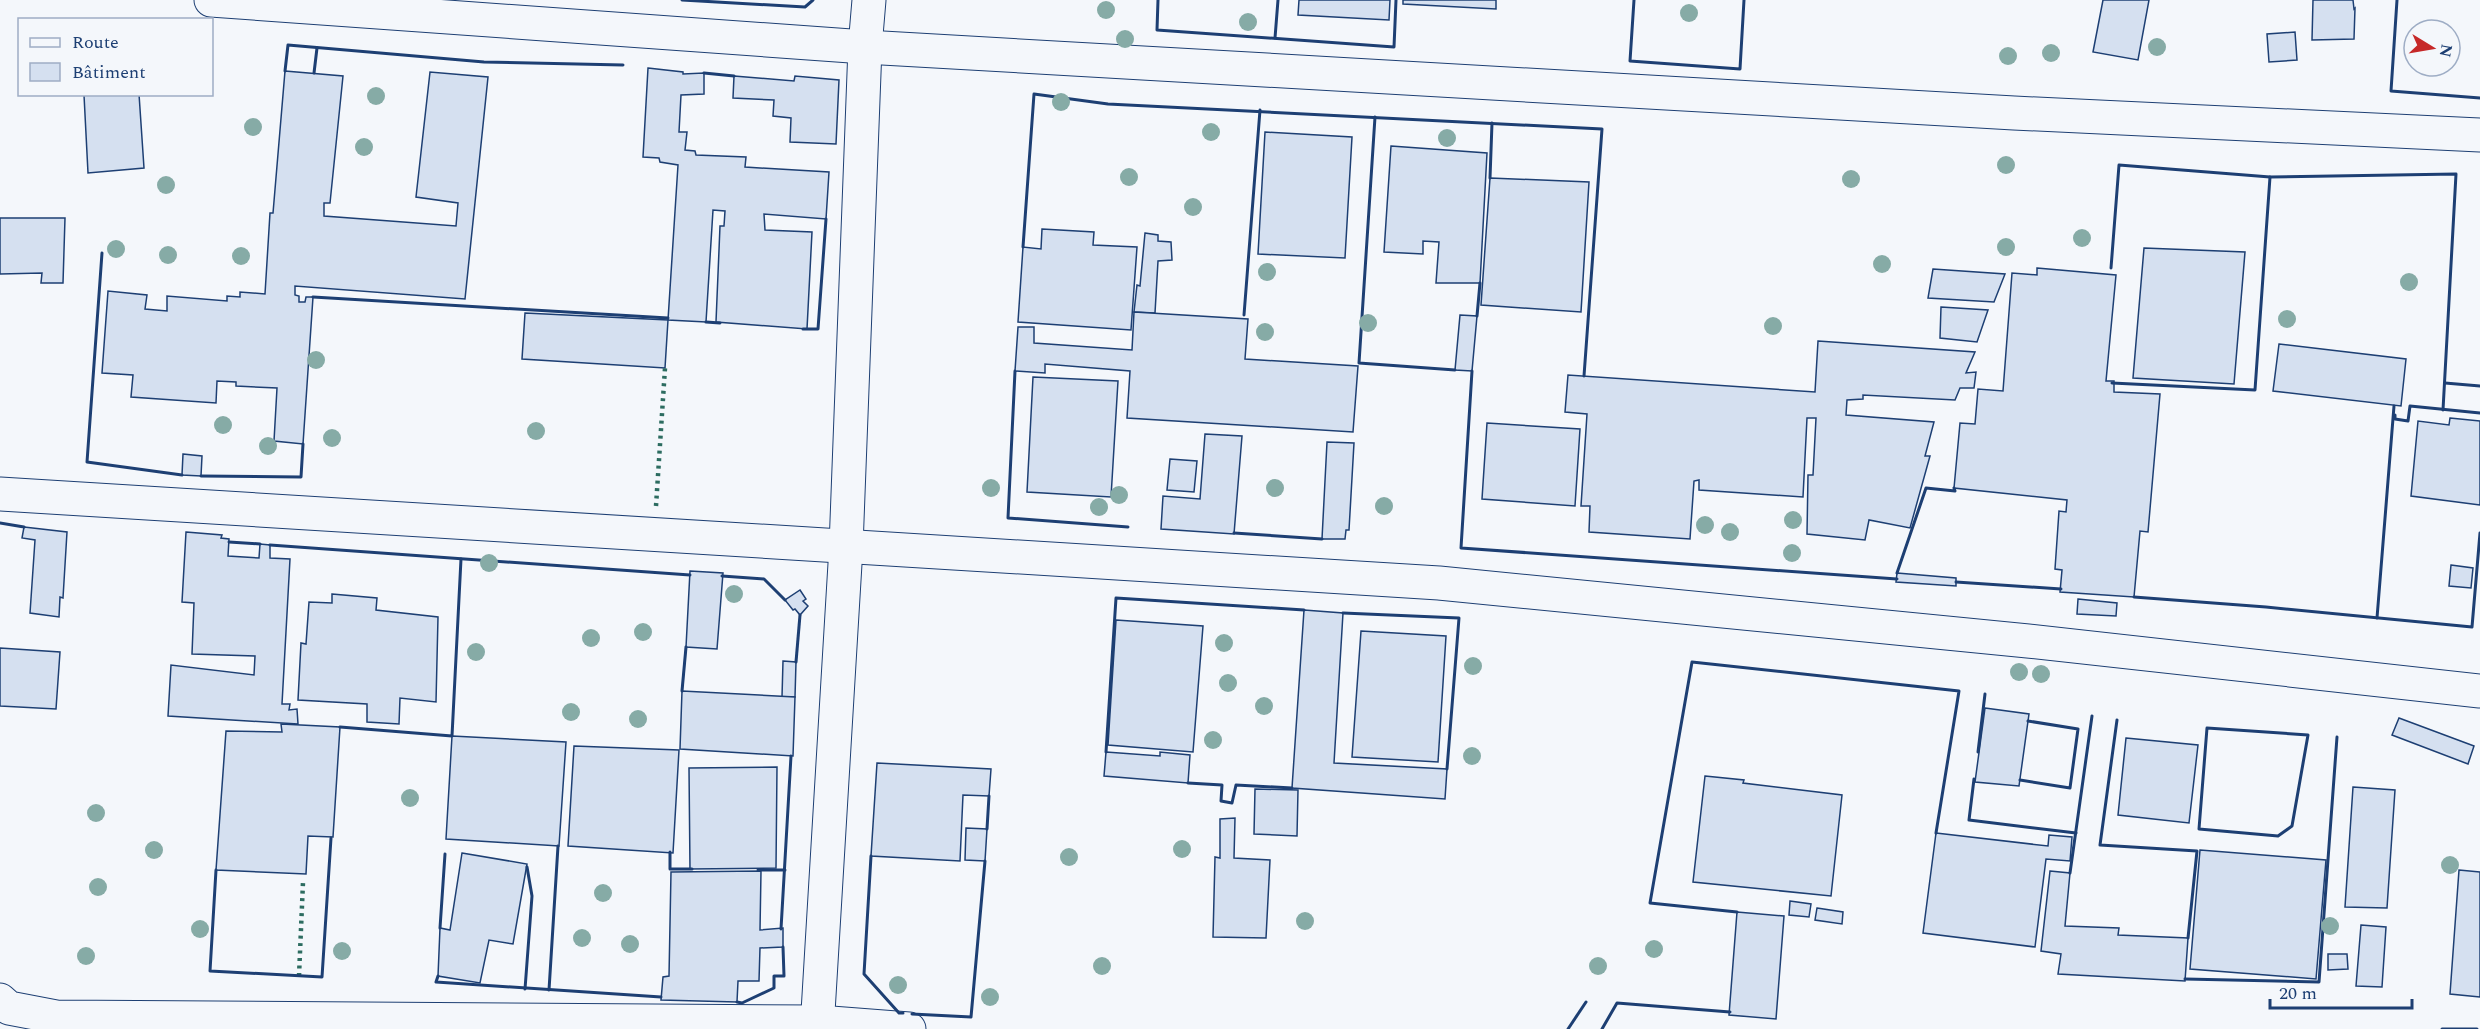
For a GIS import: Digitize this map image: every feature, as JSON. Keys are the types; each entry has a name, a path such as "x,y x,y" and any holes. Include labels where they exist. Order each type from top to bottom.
{"street":[{"path":"211,0 865,47 2014,113 2480,135"},
{"path":"818,1026 846,547 865,47 869,0"},
{"path":"0,494 1439,583 2028,641 2480,691"},
{"path":"0,1000 9,1008 56,1017 909,1029"}],"building":[{"path":"1299,0 1390,0 1389,20 1298,15"},
{"path":"1403,0 1496,0 1496,9 1403,4"},
{"path":"2103,0 2149,0 2138,60 2093,52"},
{"path":"2313,0 2353,0 2354,39 2312,40"},
{"path":"2295,32 2297,60 2269,62 2267,34"},
{"path":"648,68 683,72 683,74 704,73 704,94 681,95 679,132 687,132 685,150 695,151 696,155 746,157 745,167 829,172 826,219 764,214 765,230 812,232 807,329 716,322 720,226 724,226 725,211 713,210 706,322 668,320 678,165 660,162 659,158 643,157"},
{"path":"285,71 343,76 330,203 324,203 324,216 456,226 458,203 416,197 430,72 488,77 465,299 295,286 295,295 299,296 299,302 305,302 306,297 313,297 303,444 274,441 277,388 236,386 236,382 217,381 216,403 131,397 133,375 102,373 108,291 147,295 145,309 167,311 167,296 227,301 227,296 240,297 240,292 265,294 270,213 273,213"},
{"path":"734,76 794,81 795,76 839,80 836,144 790,142 791,118 773,116 774,100 733,98"},
{"path":"84,96 139,96 144,168 88,173"},
{"path":"1265,132 1352,137 1345,258 1258,254"},
{"path":"1391,146 1487,153 1480,283 1436,283 1439,242 1423,241 1423,254 1384,252"},
{"path":"1490,178 1589,182 1581,312 1481,305"},
{"path":"0,218 65,218 63,283 41,283 42,273 0,274"},
{"path":"1042,229 1094,232 1093,245 1137,247 1131,330 1018,322 1023,247 1041,249"},
{"path":"1145,233 1158,235 1158,241 1171,242 1172,260 1158,261 1155,313 1134,312 1137,285 1140,286"},
{"path":"2144,248 2245,252 2234,384 2133,378"},
{"path":"2037,268 2116,275 2106,381 2114,381 2114,392 2160,394 2148,532 2140,531 2134,597 2060,592 2062,570 2055,569 2059,511 2066,512 2067,500 1954,488 1960,423 1975,424 1978,389 2003,391 2012,273 2037,275"},
{"path":"1933,269 2005,274 1994,302 1928,298"},
{"path":"1941,307 1988,310 1977,342 1940,338"},
{"path":"1134,312 1248,319 1245,359 1358,366 1353,432 1127,418 1130,371 1045,364 1045,373 1015,371 1018,327 1034,327 1034,343 1132,350"},
{"path":"525,313 668,320 665,368 522,359"},
{"path":"1460,315 1477,316 1472,371 1455,370"},
{"path":"1818,341 1975,352 1966,373 1976,372 1974,388 1960,388 1955,400 1863,395 1863,399 1847,400 1846,415 1934,422 1925,456 1930,456 1910,528 1869,520 1865,540 1807,534 1808,475 1813,475 1816,418 1807,418 1803,497 1699,490 1699,480 1694,481 1690,539 1589,532 1590,506 1581,506 1587,414 1565,412 1568,375 1815,392"},
{"path":"2279,344 2406,359 2401,406 2273,391"},
{"path":"1033,377 1118,381 1111,497 1027,492"},
{"path":"2450,418 2480,421 2480,505 2411,496 2418,421 2449,425"},
{"path":"1487,423 1580,429 1575,506 1482,499"},
{"path":"1205,434 1242,436 1234,534 1161,529 1163,496 1200,499"},
{"path":"1327,442 1354,443 1349,530 1346,530 1345,539 1322,539"},
{"path":"183,454 202,456 201,476 182,475"},
{"path":"1170,459 1197,461 1194,492 1167,490"},
{"path":"24,527 67,532 63,598 60,597 59,617 30,613 35,540 22,538"},
{"path":"186,532 222,535 221,538 229,539 228,556 259,558 260,544 270,545 270,558 290,559 282,704 290,704 289,710 297,709 298,724 168,716 171,665 254,675 255,656 192,654 194,603 182,602"},
{"path":"2451,565 2473,568 2471,588 2449,586"},
{"path":"690,571 723,573 717,649 686,647"},
{"path":"1897,573 1956,578 1956,586 1896,582"},
{"path":"800,590 806,599 803,601 808,606 800,615 785,600"},
{"path":"332,594 377,598 376,610 438,617 436,702 400,698 399,724 367,722 367,704 298,700 301,643 306,644 309,602 332,603"},
{"path":"2078,599 2117,603 2116,616 2077,614"},
{"path":"1304,610 1343,613 1334,763 1447,769 1445,799 1292,788"},
{"path":"1116,620 1203,626 1193,752 1108,745"},
{"path":"1361,631 1446,636 1438,762 1352,757"},
{"path":"0,648 60,652 56,709 0,706"},
{"path":"783,661 796,662 795,697 782,697"},
{"path":"682,691 795,697 793,756 680,749"},
{"path":"1985,708 2029,714 2019,786 1975,782"},
{"path":"2399,718 2474,746 2468,764 2392,735"},
{"path":"281,724 340,727 333,837 308,836 306,874 216,870 226,731 282,732"},
{"path":"452,736 566,742 559,846 446,839"},
{"path":"2126,738 2198,745 2189,823 2118,815"},
{"path":"574,746 679,750 673,853 568,846"},
{"path":"1106,752 1160,756 1160,752 1190,755 1188,783 1104,776"},
{"path":"877,763 991,769 989,796 963,795 960,861 871,856"},
{"path":"777,767 776,868 690,869 689,768"},
{"path":"1705,776 1842,795 1831,896 1693,882"},
{"path":"2353,787 2395,790 2387,908 2345,907"},
{"path":"1255,789 1298,790 1297,836 1254,834"},
{"path":"1235,818 1234,858 1270,860 1266,938 1213,937 1215,857 1220,858 1220,819"},
{"path":"966,828 987,829 985,861 965,860"},
{"path":"1936,833 2048,846 2049,835 2072,837 2070,861 2046,859 2035,947 1923,933"},
{"path":"2200,850 2326,860 2316,979 2190,969"},
{"path":"462,853 527,864 513,944 489,940 480,983 438,976 440,928 450,930"},
{"path":"2459,870 2480,872 2480,997 2450,994"},
{"path":"761,871 760,930 783,928 783,947 760,948 759,981 738,981 737,1002 661,1000 663,977 669,976 671,872"},
{"path":"2050,871 2070,873 2065,926 2119,928 2118,935 2188,938 2185,981 2058,974 2061,954 2041,951"},
{"path":"1790,901 1811,904 1809,917 1789,915"},
{"path":"1817,908 1843,912 1842,924 1815,920"},
{"path":"1737,912 1784,916 1776,1019 1729,1015"},
{"path":"2361,925 2386,927 2382,987 2356,986"},
{"path":"2328,954 2347,954 2348,969 2328,970"}],"hedge":[{"path":"656,506 665,368"},
{"path":"299,976 303,882"}],"wall":[{"path":"682,0 805,7 813,0"},
{"path":"1158,0 1157,30 1394,47 1396,0"},
{"path":"1275,38 1278,0"},
{"path":"1634,0 1630,61 1740,69 1744,0"},
{"path":"2397,0 2391,91 2480,98"},
{"path":"285,71 288,45 484,62 623,65"},
{"path":"314,73 317,48"},
{"path":"704,73 734,76"},
{"path":"1023,247 1034,94 1108,104 1602,129 1584,376"},
{"path":"1244,315 1260,110"},
{"path":"1375,117 1359,363 1455,370"},
{"path":"1490,178 1492,123"},
{"path":"2111,268 2119,165 2270,177 2456,174 2443,410"},
{"path":"2112,383 2255,390 2270,177"},
{"path":"803,329 818,329 826,219"},
{"path":"102,253 87,462 182,475"},
{"path":"1477,316 1480,283"},
{"path":"313,297 668,318"},
{"path":"706,322 720,323"},
{"path":"1015,371 1008,518 1128,527"},
{"path":"1472,371 1461,548 1897,579"},
{"path":"2445,383 2480,386"},
{"path":"2377,618 2394,406"},
{"path":"2395,415 2395,419 2408,421 2410,406 2480,413"},
{"path":"201,476 301,477 303,444"},
{"path":"1897,573 1926,488 1955,491 1954,488"},
{"path":"0,523 24,527"},
{"path":"1234,533 1322,539"},
{"path":"2134,597 2472,627 2480,533"},
{"path":"229,542 260,544"},
{"path":"270,545 690,575"},
{"path":"340,727 452,736 461,559"},
{"path":"722,576 764,579 785,600"},
{"path":"1956,582 2061,589"},
{"path":"1106,752 1116,598 1304,610"},
{"path":"1343,613 1459,618 1447,769"},
{"path":"796,662 800,615"},
{"path":"682,691 686,647"},
{"path":"1737,912 1650,903 1692,662 1959,691 1936,833"},
{"path":"1978,752 1985,694"},
{"path":"2070,873 2092,716"},
{"path":"2117,720 2100,845 2197,851 2188,938"},
{"path":"2020,780 2070,788 2078,729 2028,721"},
{"path":"2207,728 2308,735 2292,826 2278,836 2199,829 2207,728"},
{"path":"2185,979 2319,982 2337,737"},
{"path":"781,929 791,756"},
{"path":"1974,779 1969,820 2076,833"},
{"path":"1188,783 1222,785 1221,801 1232,803 1236,785 1292,788"},
{"path":"987,829 989,796"},
{"path":"216,870 210,971 322,977 331,838"},
{"path":"549,990 558,846"},
{"path":"670,852 670,869 692,869"},
{"path":"440,928 445,854"},
{"path":"871,856 864,974 899,1013 903,1013"},
{"path":"912,1014 971,1017 985,861"},
{"path":"525,989 532,896 527,867"},
{"path":"758,870 785,870"},
{"path":"737,1002 742,1003 774,988 774,976 784,976 783,947"},
{"path":"438,976 436,982 661,997"},
{"path":"1568,1029 1586,1002"},
{"path":"1602,1029 1617,1003 1730,1012"},
{"path":"2442,1029 2477,1029"}]}
